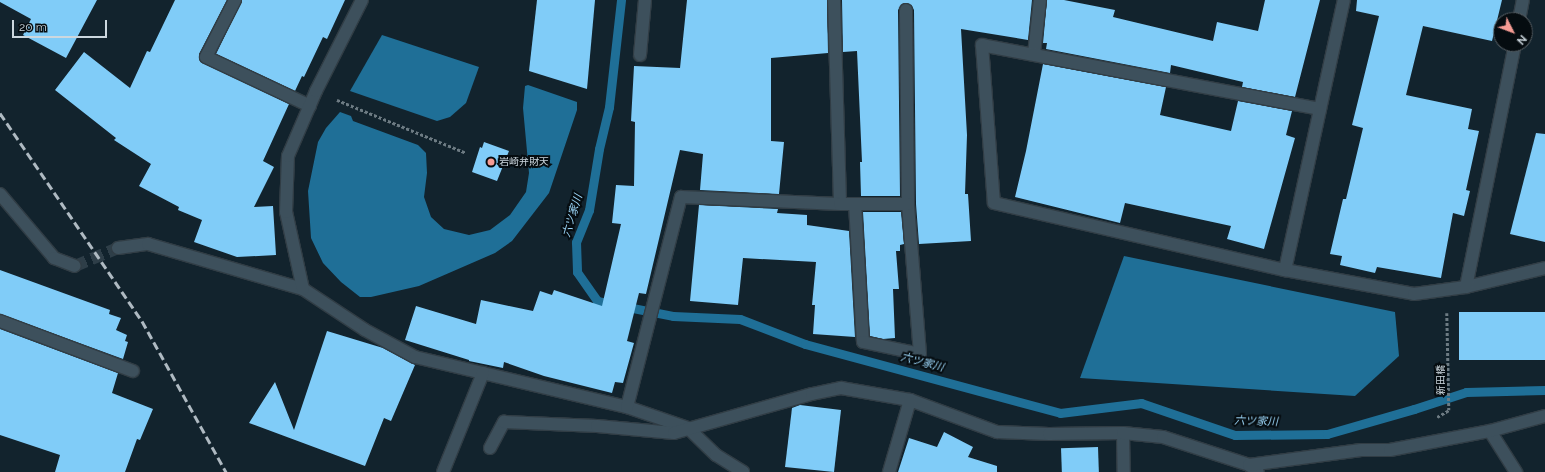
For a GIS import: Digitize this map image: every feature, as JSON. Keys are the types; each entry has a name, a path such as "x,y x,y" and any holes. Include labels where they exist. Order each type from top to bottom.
{"street":[{"path":"234,0 206,57 310,106"},
{"path":"303,289 286,212 288,156 316,91 362,0"},
{"path":"640,55 645,0"},
{"path":"834,0 840,204"},
{"path":"1034,54 1040,0"},
{"path":"1285,270 1344,0"},
{"path":"1521,12 1523,0"},
{"path":"855,204 863,342 920,354 908,204 906,10"},
{"path":"1320,109 982,45 994,203 1285,270 1414,294 1466,287 1545,268"},
{"path":"1466,287 1512,52"},
{"path":"0,194 54,258 75,266"},
{"path":"627,407 681,197 840,204 908,204"},
{"path":"118,248 148,244 303,289 365,330 415,357 627,407 688,428 716,455 743,472"},
{"path":"0,321 133,371"},
{"path":"443,472 483,373"},
{"path":"490,448 504,422 597,426 674,433 812,394 841,388 910,400 996,432 1049,434 1123,433 1163,437 1253,469 1361,450 1390,450 1490,431 1545,416"},
{"path":"889,472 910,400"},
{"path":"1490,431 1516,472"},
{"path":"1123,433 1124,472"}],"path":[{"path":"316,91 466,153"},
{"name":"新田橋","path":"1447,290 1449,410"}],"water":[{"path":"382,35 479,67 466,103 450,117 437,121 350,91"},
{"path":"528,85 577,102 577,110 549,193 512,241 495,253 419,286 371,297 360,297 341,282 323,263 311,238 308,191 318,142 326,128 340,112 351,116 353,121 418,145 426,153 427,173 424,197 431,217 444,229 469,235 490,230 510,215 526,192 529,173 523,108 525,86"},
{"path":"1124,256 1395,312 1399,356 1355,396 1080,378"}],"building":[{"path":"0,0 97,0 66,58 23,35 31,19 0,2"},
{"path":"175,0 227,0 199,54 200,61 289,104 263,161 274,167 254,207 273,206 276,255 237,257 194,242 202,220 178,210 179,207 139,186 151,164 114,140 116,138 55,90 84,52 130,88 147,51 150,52"},
{"path":"242,0 345,0 327,39 323,37 304,77 302,76 295,91 216,54"},
{"path":"537,0 595,0 587,89 529,71"},
{"path":"687,0 827,0 828,53 771,58 771,141 784,142 779,194 700,190 703,154 680,150 646,294 639,293 627,341 634,343 623,383 615,382 612,393 544,376 504,362 503,368 469,361 405,340 416,306 476,324 481,300 533,311 540,291 552,295 554,290 602,306 621,224 612,223 616,185 634,186 635,122 631,121 634,66 680,68"},
{"path":"842,0 1032,0 1028,40 961,29 967,135 965,194 968,194 971,241 919,244 916,204 914,10 912,6 906,3 902,4 898,10 900,196 861,196 860,162 862,162 857,51 843,52"},
{"path":"1047,0 1064,0 1115,10 1113,17 1213,41 1217,22 1258,31 1265,0 1320,0 1295,97 1242,87 1243,82 1171,65 1170,73 1046,49 1047,43 1043,43"},
{"path":"1357,0 1502,0 1499,12 1493,12 1492,41 1423,26 1406,95 1472,109 1468,129 1479,131 1466,190 1470,191 1464,216 1453,213 1441,278 1377,267 1375,273 1340,265 1342,256 1330,254 1343,199 1346,199 1363,128 1352,125 1379,16 1356,11"},
{"path":"1043,64 1166,87 1160,115 1231,131 1238,101 1292,111 1286,135 1295,138 1264,249 1227,239 1231,226 1125,203 1120,223 1015,197 1026,151"},
{"path":"1536,133 1545,134 1545,242 1510,234"},
{"name":"岩崎弁財天","path":"484,142 509,151 497,181 472,172 480,147 482,148"},
{"path":"699,205 778,209 777,213 807,215 807,225 849,231 855,337 813,334 815,305 812,305 816,262 743,258 738,305 690,301"},
{"path":"863,212 901,212 904,244 900,245 900,251 896,251 899,289 893,289 895,338 883,339 870,336"},
{"path":"0,270 110,310 109,314 121,318 116,330 127,335 125,341 128,342 123,359 0,314"},
{"path":"1459,312 1545,312 1545,360 1459,360"},
{"path":"0,329 118,373 112,393 153,409 140,440 137,439 125,472 55,472 60,455 0,435"},
{"path":"327,331 383,348 415,365 391,421 384,418 365,466 249,423 275,382 294,430"},
{"path":"800,405 841,410 834,472 785,467 792,408"},
{"path":"944,432 973,447 968,457 997,466 997,472 898,472 909,438 937,447"},
{"path":"1098,447 1099,472 1062,472 1061,448"}],"waterway":[{"name":"六ツ家川","path":"621,0 609,107 599,149 589,210 576,242 577,272 597,301 673,316 740,319 805,344 1060,413 1141,403 1235,435 1327,434 1414,409 1466,392 1545,390"}],"tunnel":[{"path":"75,266 118,248"}],"railway":[{"path":"0,113 142,321 226,472"}],"place":[{"name":"岩崎弁財天","path":"491,162"}]}
